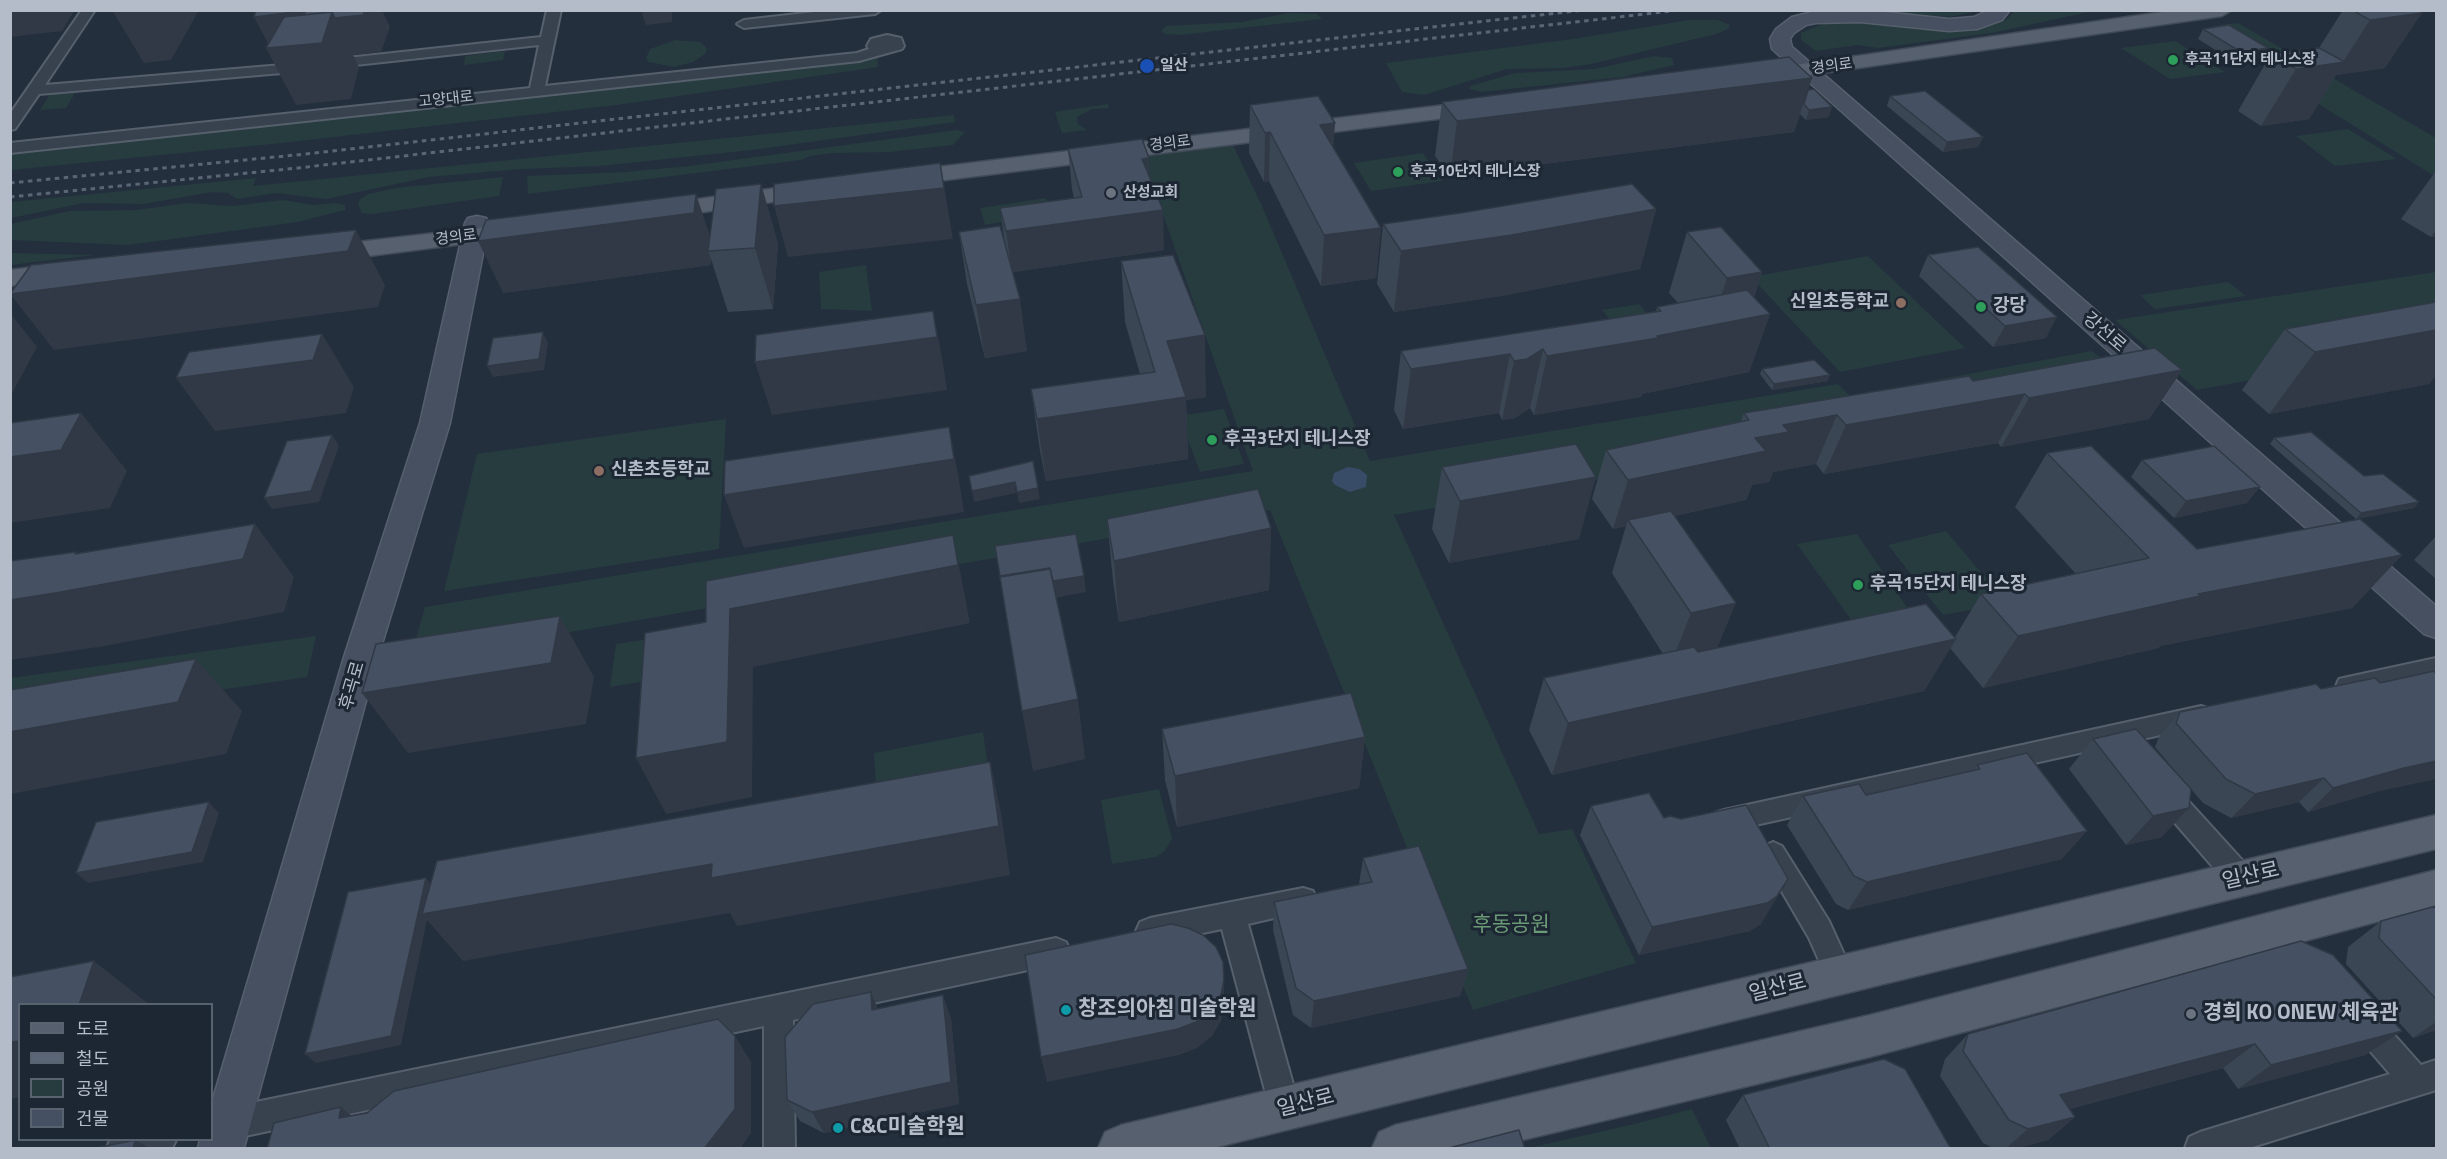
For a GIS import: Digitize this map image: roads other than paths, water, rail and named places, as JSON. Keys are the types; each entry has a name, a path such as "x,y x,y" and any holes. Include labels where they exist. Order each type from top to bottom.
{"main road":[{"name":"경의로","path":"1804,67 2168,10"},
{"name":"경의로","path":"1741,75 2222,10"},
{"name":"경의로","path":"870,179 1508,103"},
{"path":"636,209 835,183"},
{"name":"경의로","path":"302,250 543,221"},
{"path":"10,278 91,273 10,288"},
{"name":"일산로","path":"1120,1149 2436,832"},
{"path":"1395,1149 1876,1048 2294,942 2436,888"}],"street":[{"path":"10,126 89,10"},
{"path":"537,90 555,10"},
{"path":"744,24 875,10"},
{"name":"고양대로","path":"10,148 859,57 884,44 887,10"},
{"name":"강선로","path":"2000,10 1995,16 1977,22 1949,25 1842,15 1807,19 1791,25 1780,39 1782,49 2436,625"},
{"path":"36,90 282,69 548,40"},
{"name":"후곡로","path":"220,1133 358,669 435,423 476,230"},
{"path":"2321,691 2436,667"},
{"path":"1702,826 1748,815 2129,752 2228,711"},
{"path":"2129,752 2242,880"},
{"path":"1748,815 1819,930 1839,974"},
{"path":"1120,938 1325,895"},
{"path":"1232,915 1286,1110"},
{"path":"220,1133 778,1007 1086,944"},
{"path":"2200,1149 2426,1078 2349,1005"},
{"path":"778,1007 780,1149"},
{"path":"122,1149 156,1141"}],"water":[{"path":"1348,467 1359,469 1367,475 1366,487 1350,492 1335,485 1332,481 1334,473"}],"railway":[{"path":"10,183 306,154 1584,10"},
{"path":"10,197 298,168 1680,10"}],"place":[{"name":"후곡11단지 테니스장","path":"2173,60"},
{"name":"일산","path":"1147,66"},
{"name":"후곡10단지 테니스장","path":"1398,172"},
{"name":"산성교회","path":"1111,193"},
{"name":"신일초등학교","path":"1901,303"},
{"name":"강당","path":"1981,307"},
{"name":"후곡3단지 테니스장","path":"1212,440"},
{"name":"신촌초등학교","path":"599,471"},
{"name":"후곡15단지 테니스장","path":"1858,585"},
{"name":"창조의아침 미술학원","path":"1066,1010"},
{"name":"경희 KO ONEW 체육관","path":"2191,1014"},
{"name":"C&C미술학원","path":"838,1128"}],"park label":[{"name":"후동공원","path":"1511,926"}]}
